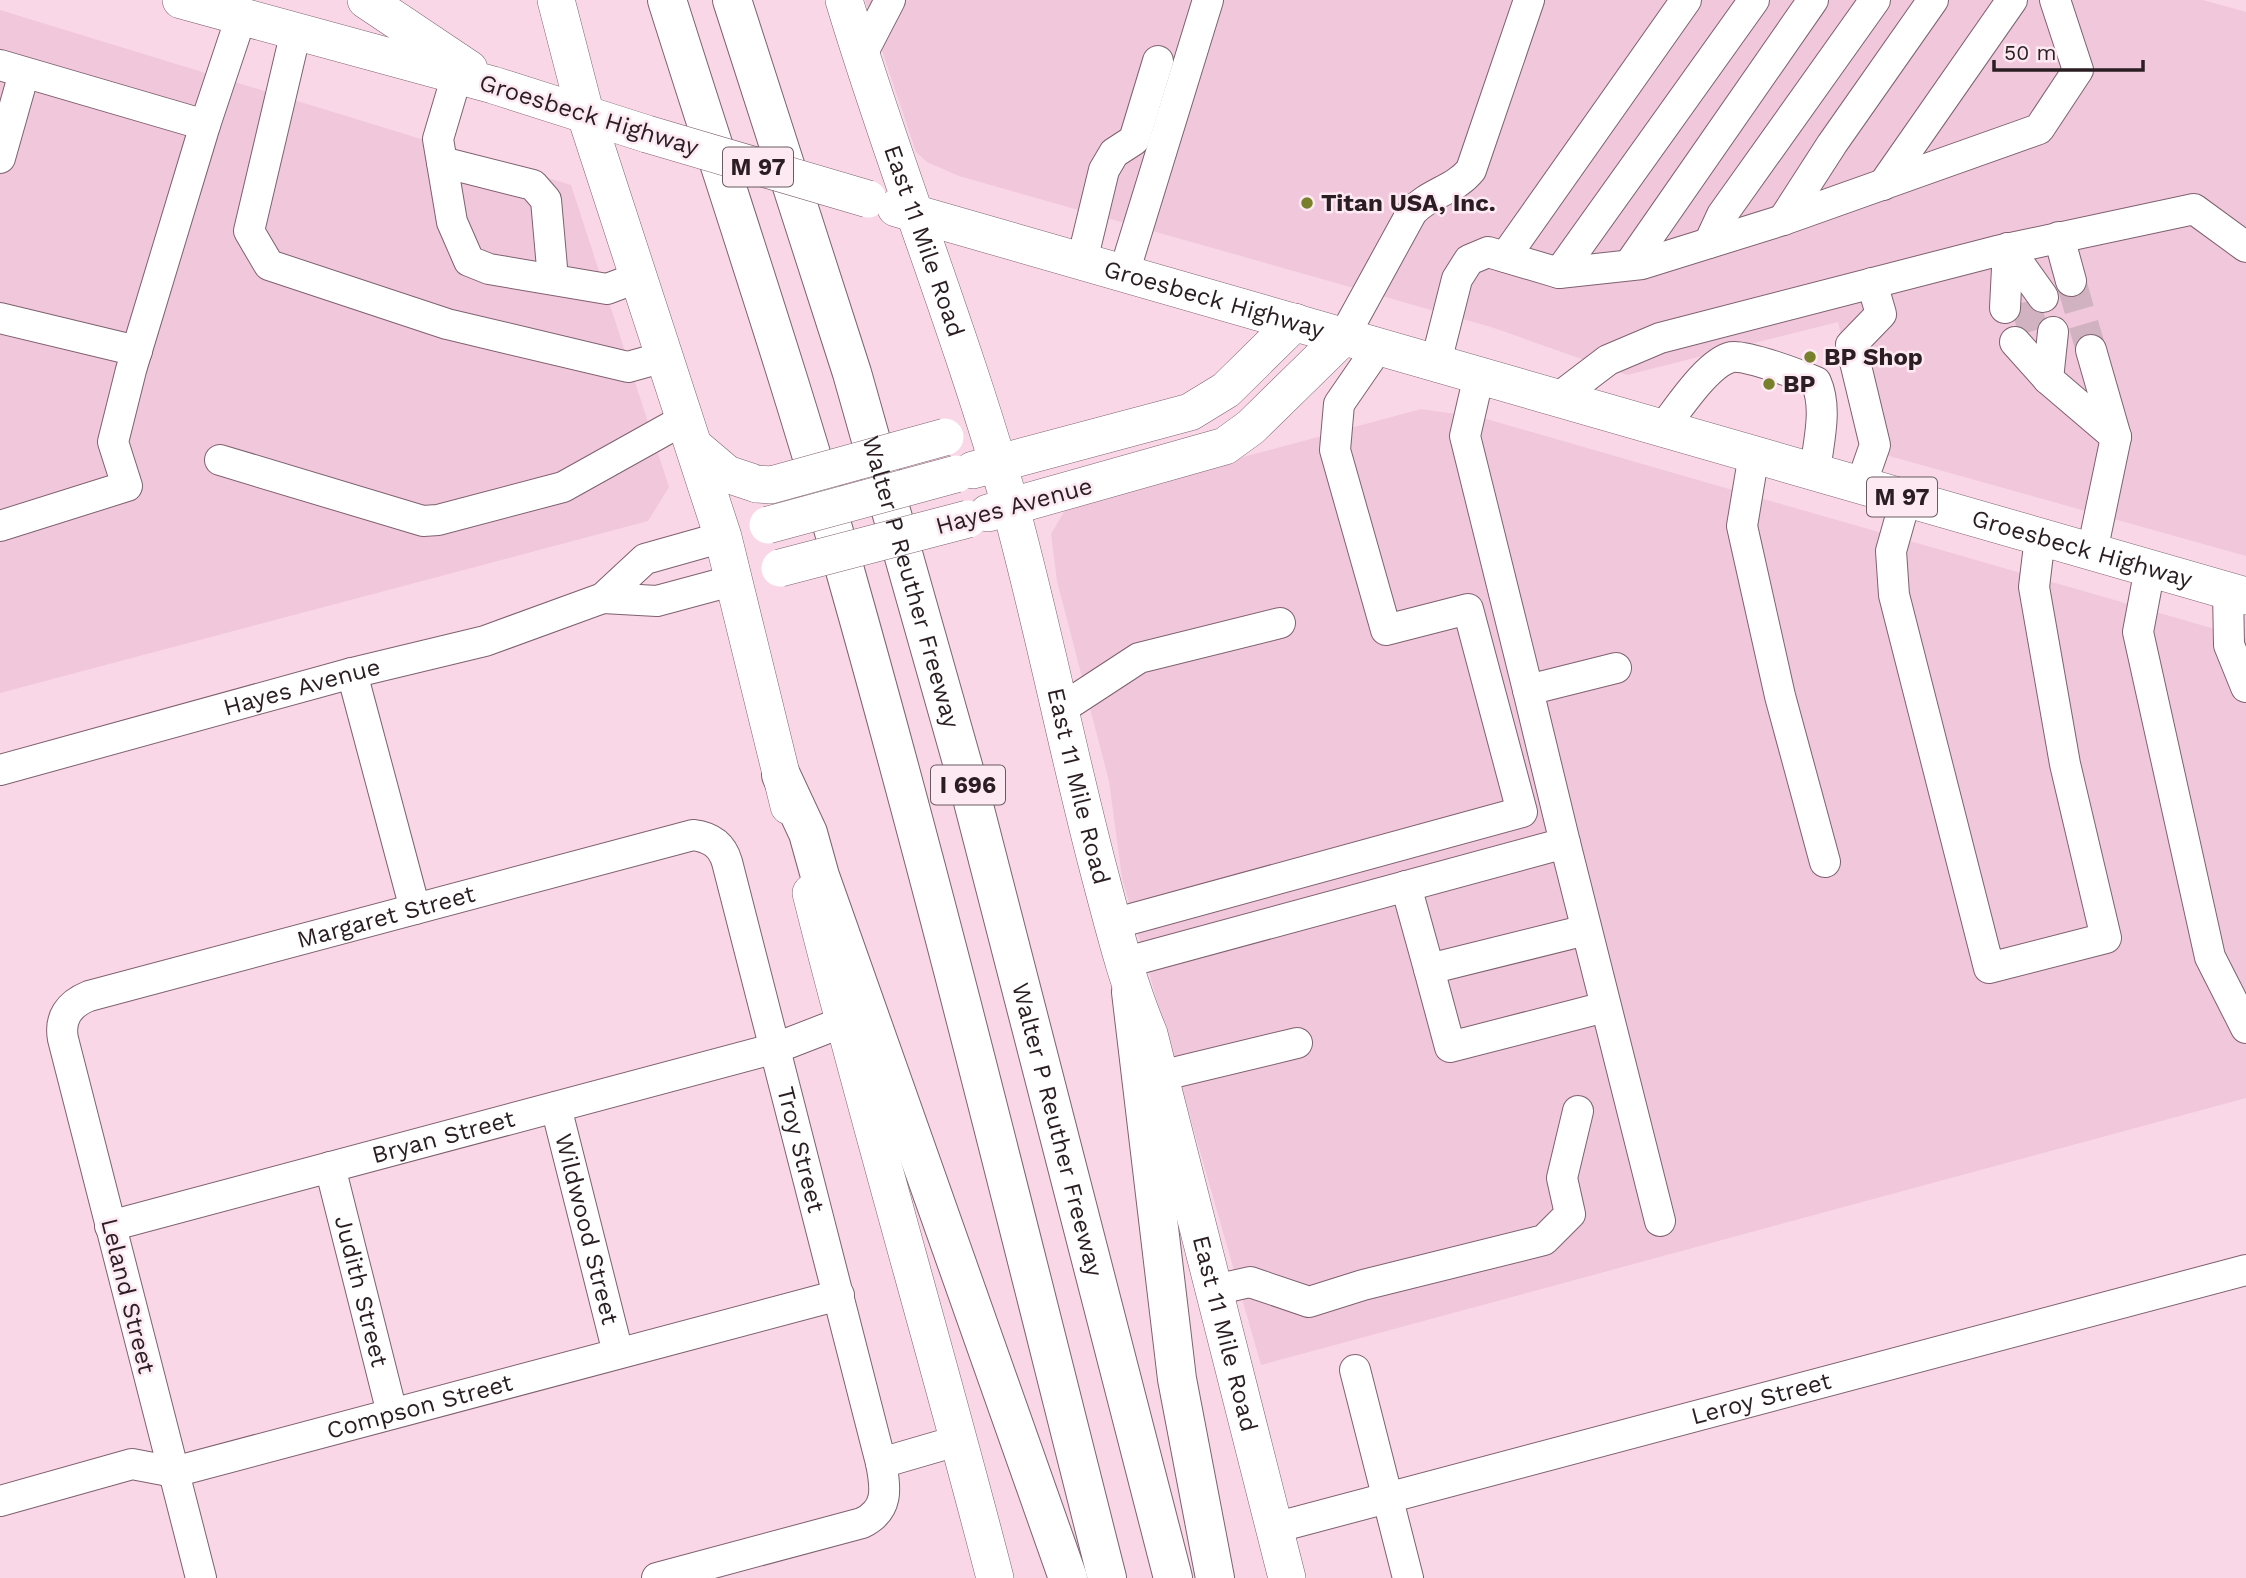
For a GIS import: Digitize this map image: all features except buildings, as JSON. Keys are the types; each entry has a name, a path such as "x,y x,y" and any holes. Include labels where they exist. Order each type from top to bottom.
{"highway":[{"name":"I 696","path":"667,0 780,350 875,677 1107,1578"},
{"name":"Walter P Reuther Freeway","path":"732,0 852,373 971,794 1173,1578"},
{"path":"782,775 808,833 820,876 1068,1578"},
{"path":"1127,978 1177,1379 1214,1578"}],"main road":[{"name":"Groesbeck Highway","path":"181,0 493,85 586,116 915,214 2237,593"},
{"path":"366,0 493,85"},
{"path":"556,0 586,116 735,580 843,1022 960,1440 995,1578"},
{"name":"East 11 Mile Road","path":"844,0 1010,507 1061,709 1069,760 1127,978 1149,1034 1287,1578"},
{"name":"Hayes Avenue","path":"723,537 1191,412 1226,390 1295,322"},
{"name":"Hayes Avenue","path":"735,580 968,519 1225,446 1251,426 1344,336"},
{"path":"689,432 727,474 757,484 771,485 944,437 961,420 974,391"}],"street":[{"path":"861,56 890,0"},
{"path":"1124,273 1208,0"},
{"path":"1344,336 1412,212 1422,201 1461,182 1471,170 1529,0"},
{"path":"1505,257 1686,0"},
{"path":"1559,273 1754,0"},
{"path":"1629,265 1813,0"},
{"path":"1709,243 1722,215 1875,0"},
{"path":"1783,220 1832,144 1933,0"},
{"path":"1884,185 2012,0"},
{"path":"1436,362 1457,279 1469,260 1488,252 1559,273 1629,265 1783,220 2039,129 2078,70 2055,0"},
{"path":"0,526 127,486 113,442 137,351 205,125 241,17"},
{"path":"296,31 249,231 269,265 447,324 628,367 664,357"},
{"path":"1082,261 1104,170 1115,153 1128,148 1134,140 1158,61"},
{"path":"0,158 12,69 205,125"},
{"path":"457,75 438,139 452,222 469,261 489,269 607,289 639,277"},
{"path":"442,162 533,185 547,200 553,279"},
{"path":"1558,398 1608,360 1660,338 2008,248 2194,209 2246,247"},
{"path":"2059,237 2071,281"},
{"path":"2008,248 2024,302"},
{"path":"1861,485 1875,445 1851,345 1881,314 1872,283"},
{"path":"0,318 137,351"},
{"path":"2034,337 2048,379 2116,437"},
{"path":"1113,923 1522,812 1468,609 1386,630 1335,450 1339,404 1379,346"},
{"path":"2091,350 2116,437 2092,552"},
{"path":"1662,428 1718,363 1733,357 1791,371 1816,382 1821,392 1815,472"},
{"path":"1479,375 1465,436 1660,1221"},
{"path":"220,460 423,521 438,520 563,487 689,432"},
{"path":"1754,454 1742,526 1780,696 1825,862"},
{"path":"1906,498 1891,551 1894,595 1989,968 2106,938 2065,764 2034,587 2040,537"},
{"name":"Hayes Avenue","path":"0,770 352,673 485,641 603,598 645,559 723,537"},
{"path":"2150,568 2138,632 2210,957 2246,1028"},
{"name":"Hayes Avenue","path":"603,598 657,601 735,580"},
{"path":"2237,593 2229,645 2246,687"},
{"path":"1061,709 1139,658 1280,623"},
{"path":"1528,690 1616,668"},
{"path":"352,673 415,909"},
{"name":"Margaret Street","path":"65,1014 79,1000 89,996 683,837 702,836 712,841"},
{"name":"Troy Street","path":"657,1578 873,1518 885,1496 881,1463 727,862 720,847 712,841"},
{"path":"1127,978 1406,886 1565,843"},
{"path":"1406,886 1450,1047 1605,1007"},
{"path":"1429,969 1586,930"},
{"name":"Leland Street","path":"65,1014 63,1039 201,1578"},
{"name":"Bryan Street","path":"110,1226 776,1048 843,1022"},
{"path":"1160,1076 1297,1043"},
{"name":"Wildwood Street","path":"556,1107 618,1353"},
{"path":"1214,1290 1250,1282 1310,1303 1363,1285 1544,1240 1570,1214 1562,1178 1578,1111"},
{"name":"Judith Street","path":"330,1167 392,1413"},
{"name":"Leroy Street","path":"1275,1528 2246,1270"},
{"name":"Compson Street","path":"0,1501 132,1464 174,1472 839,1295"},
{"path":"1355,1370 1408,1578"},
{"path":"881,1463 960,1440"}],"shaded area":[{"path":"865,0 2203,0 2246,12 2246,556 1868,450 1838,322 1627,375 1491,327 959,176 927,162 916,152"},
{"path":"0,10 571,185 669,487 648,521 0,693"},
{"path":"1421,409 1483,418 2246,638 2246,1098 1261,1365 1122,878 1109,781 1057,581 1051,534 1065,510 1085,500"}],"tunnel":[{"path":"2071,281 2091,350"},
{"path":"2025,302 2035,337"}],"place":[{"name":"Titan USA, Inc.","path":"1307,203"},
{"name":"BP Shop","path":"1810,357"},
{"name":"BP","path":"1769,384"}]}
